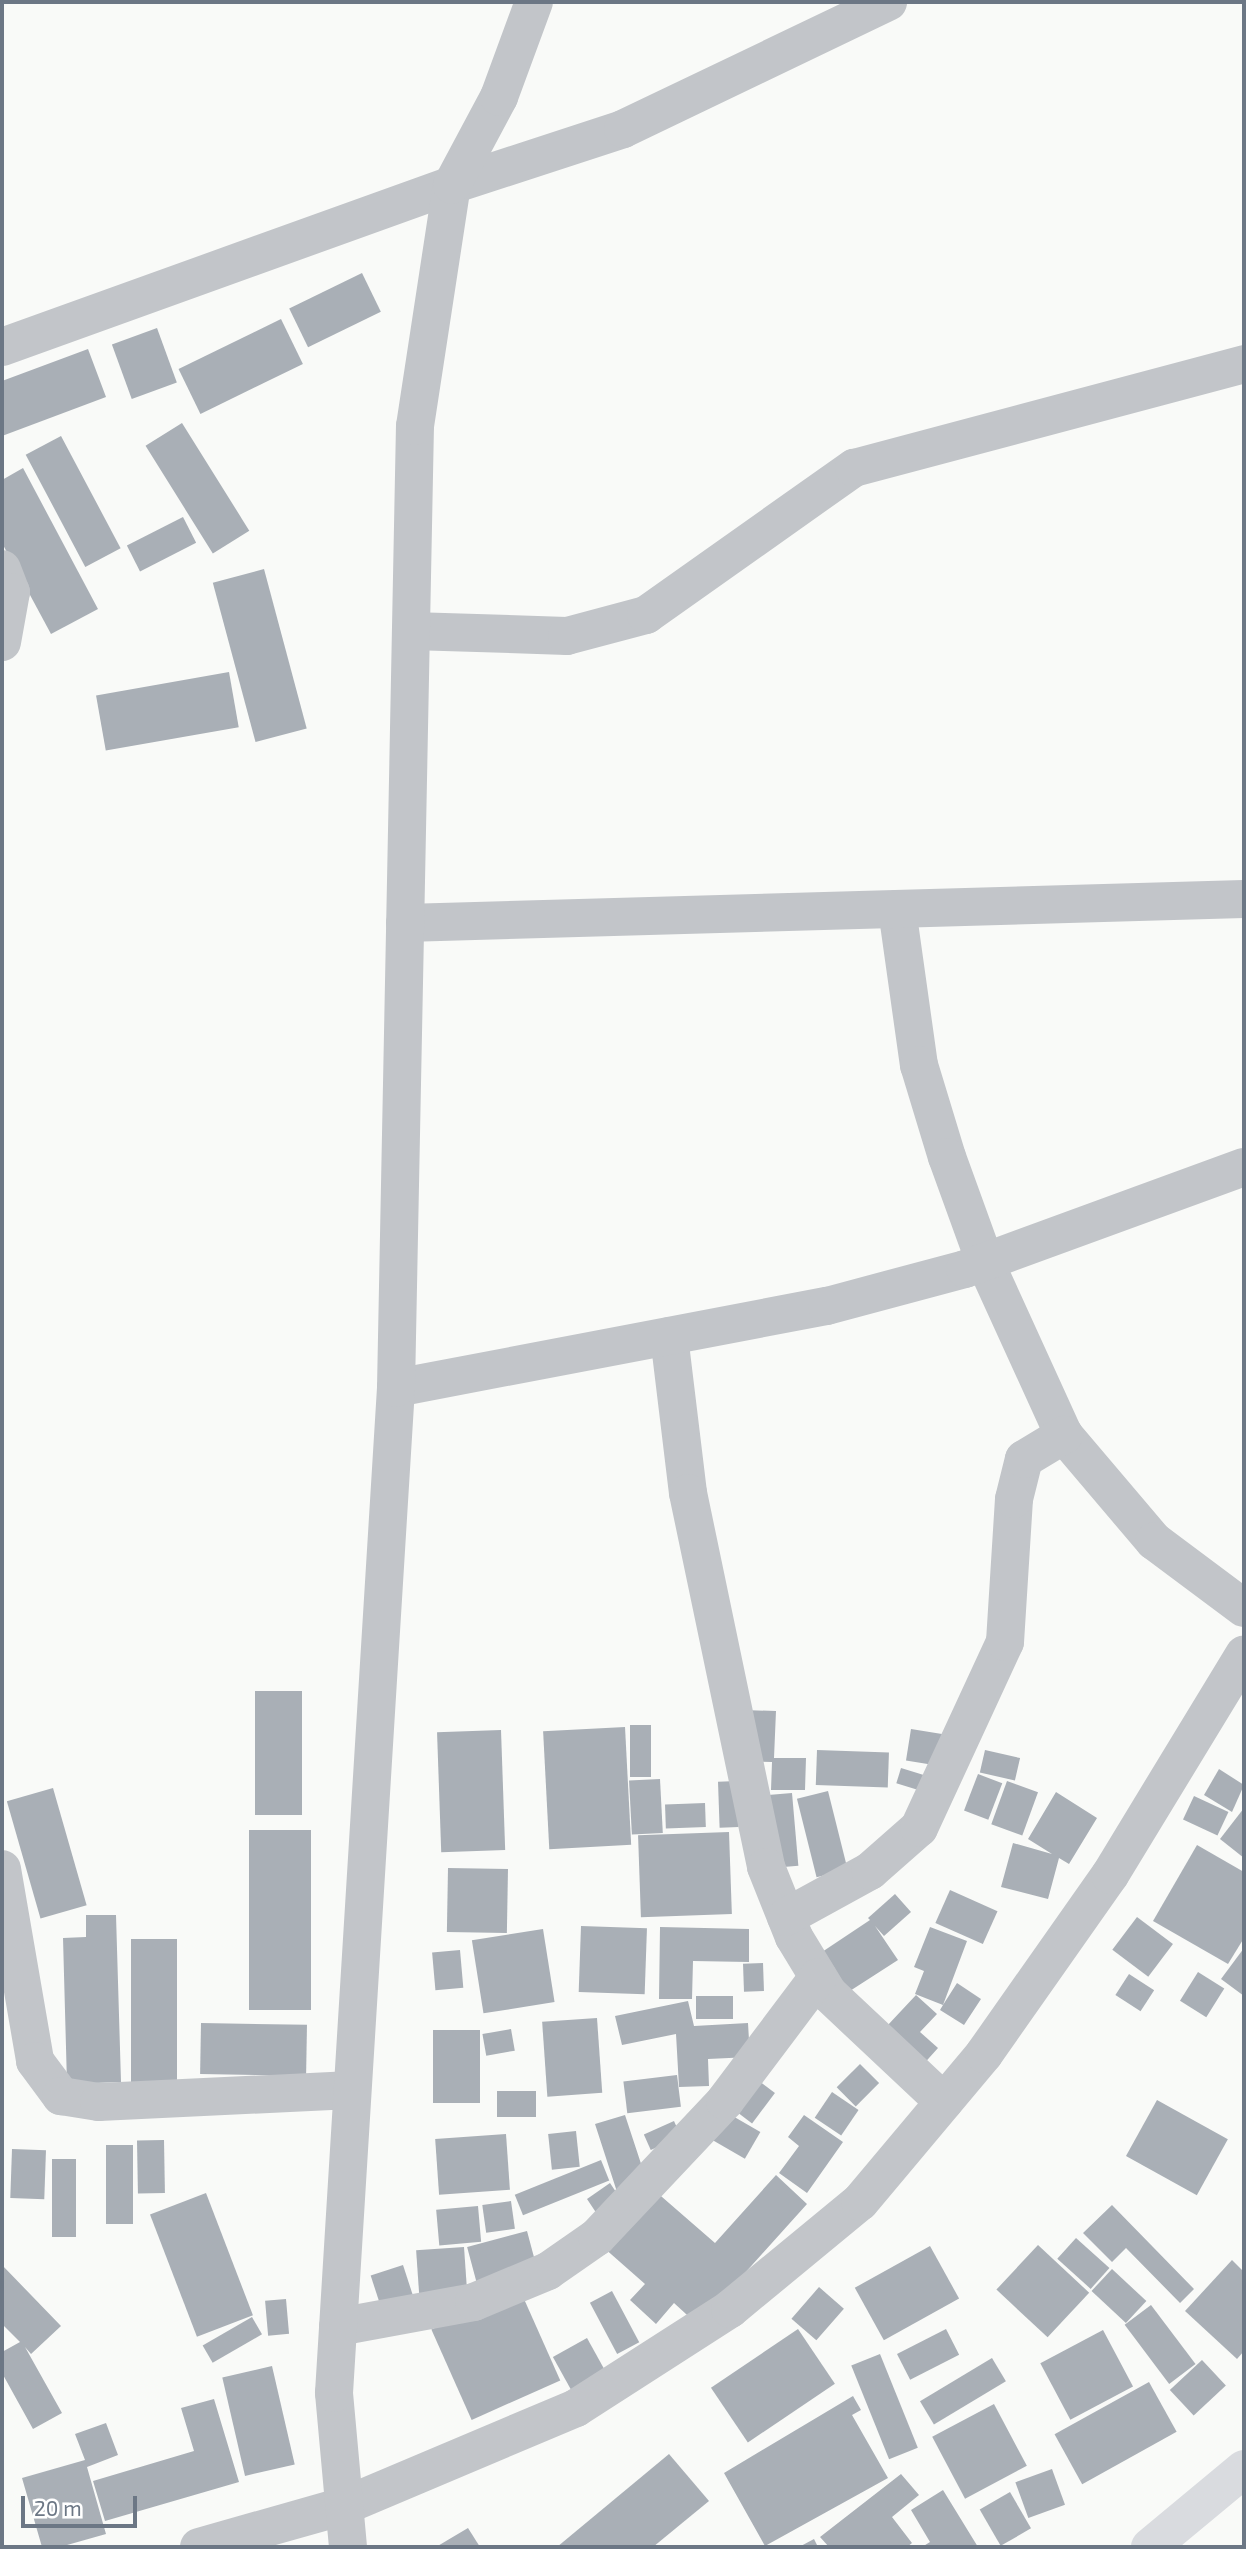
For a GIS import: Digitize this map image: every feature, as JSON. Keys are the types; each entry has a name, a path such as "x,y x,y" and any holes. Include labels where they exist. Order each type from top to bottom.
{"main road":[{"path":"1150,2547 1244,2469"}],"street":[{"path":"348,2547 334,2393 396,1388 415,426 452,185 499,97 534,2"},
{"path":"4,339 623,129 888,2"},
{"path":"411,631 567,636 646,615 854,468 1244,364"},
{"path":"2,569 11,592 2,642"},
{"path":"405,923 1244,900"},
{"path":"897,909 919,1065 985,1262 1064,1435 1154,1541 1244,1608"},
{"path":"396,1388 827,1306 985,1262 1244,1167"},
{"path":"669,1336 688,1493 766,1867 786,1917 828,1993 944,2102"},
{"path":"786,1917 870,1871 919,1828 1005,1642 1014,1499 1024,1459 1064,1435"},
{"path":"199,2547 344,2506 576,2408 730,2309 860,2202 984,2054 1110,1875 1244,1656"},
{"path":"2,1869 35,2061 61,2096 99,2102 352,2090"},
{"path":"338,2326 474,2302 548,2271 597,2237 725,2101 818,1977"}],"building":[{"path":"362,273 381,312 308,347 289,309"},
{"path":"281,319 303,364 200,414 179,369"},
{"path":"157,328 177,383 132,399 112,344"},
{"path":"88,349 106,397 2,436 2,381"},
{"path":"182,423 249,531 213,553 146,446"},
{"path":"61,436 121,548 85,567 26,455"},
{"path":"23,468 98,609 51,634 2,543 2,480"},
{"path":"183,517 196,543 140,571 127,546"},
{"path":"264,569 307,728 256,742 213,583"},
{"path":"229,672 239,727 106,751 96,695"},
{"path":"255,1691 302,1691 302,1815 255,1815"},
{"path":"744,1710 776,1711 774,1758 806,1758 805,1790 771,1790 772,1762 742,1761"},
{"path":"630,1725 651,1725 651,1777 630,1777"},
{"path":"625,1727 631,1845 549,1849 543,1731"},
{"path":"911,1729 947,1735 942,1766 906,1761"},
{"path":"501,1730 505,1850 441,1852 437,1732"},
{"path":"817,1750 889,1753 888,1787 816,1785"},
{"path":"985,1750 1020,1758 1015,1781 980,1772"},
{"path":"901,1768 928,1776 923,1791 896,1783"},
{"path":"1219,1769 1244,1785 1232,1812 1204,1795"},
{"path":"978,1774 1002,1783 988,1820 964,1810"},
{"path":"660,1779 663,1833 632,1835 629,1781"},
{"path":"737,1781 739,1827 720,1828 718,1782"},
{"path":"1007,1781 1038,1792 1022,1836 991,1824"},
{"path":"53,1788 87,1905 40,1919 7,1801"},
{"path":"828,1791 848,1870 817,1877 797,1799"},
{"path":"1056,1792 1097,1818 1069,1864 1059,1858 1048,1899 1001,1887 1013,1843 1052,1854 1028,1839"},
{"path":"792,1793 798,1866 771,1868 765,1795"},
{"path":"1194,1796 1228,1812 1217,1836 1183,1820"},
{"path":"705,1803 706,1827 666,1828 665,1804"},
{"path":"1244,1808 1244,1858 1220,1839"},
{"path":"249,1830 311,1830 311,2010 249,2010"},
{"path":"729,1832 732,1914 641,1917 638,1835"},
{"path":"1197,1845 1244,1872 1244,1938 1228,1964 1153,1921"},
{"path":"448,1868 508,1869 507,1933 447,1932"},
{"path":"950,1890 998,1911 983,1944 935,1923"},
{"path":"895,1894 911,1912 884,1936 875,1926 898,1960 839,1998 813,1958 870,1920 868,1918"},
{"path":"86,1915 116,1915 121,2082 67,2084 63,1938 86,1937"},
{"path":"1137,1917 1173,1944 1148,1977 1112,1950"},
{"path":"581,1926 647,1928 645,1994 579,1992"},
{"path":"660,1927 749,1929 749,1962 693,1961 692,1999 659,1999"},
{"path":"930,1927 967,1941 943,2005 915,1994 924,1971 914,1967"},
{"path":"543,1929 555,2002 483,2013 472,1940"},
{"path":"131,1939 177,1939 177,2083 131,2083"},
{"path":"1244,1948 1244,1996 1221,1979"},
{"path":"460,1950 463,1988 435,1990 432,1952"},
{"path":"763,1963 764,1991 744,1992 743,1964"},
{"path":"1198,1972 1224,1988 1206,2017 1180,2001"},
{"path":"1129,1974 1154,1990 1141,2011 1115,1995"},
{"path":"957,1983 981,1999 964,2025 940,2010"},
{"path":"916,1995 937,2014 920,2032 938,2048 911,2078 872,2042"},
{"path":"696,1996 733,1996 733,2019 696,2019"},
{"path":"688,2001 694,2026 748,2023 750,2057 708,2059 709,2086 679,2087 676,2034 622,2045 615,2016"},
{"path":"597,2018 602,2093 547,2097 542,2022"},
{"path":"201,2023 307,2025 306,2076 200,2074"},
{"path":"511,2029 515,2051 486,2056 482,2034"},
{"path":"433,2030 480,2030 480,2103 433,2103"},
{"path":"860,2064 879,2083 856,2106 837,2087"},
{"path":"677,2075 681,2107 627,2113 623,2082"},
{"path":"751,2075 775,2093 752,2123 728,2105"},
{"path":"497,2091 536,2091 536,2117 497,2117"},
{"path":"832,2092 859,2110 841,2136 815,2118"},
{"path":"1157,2100 1228,2139 1197,2195 1126,2156"},
{"path":"724,2111 760,2132 745,2159 708,2138"},
{"path":"625,2115 649,2188 605,2226 587,2199 610,2183 618,2195 595,2124"},
{"path":"804,2115 843,2142 807,2193 779,2173 799,2146 788,2137"},
{"path":"674,2121 681,2137 651,2150 644,2134"},
{"path":"576,2131 580,2167 552,2170 548,2134"},
{"path":"506,2134 510,2190 439,2195 435,2139"},
{"path":"137,2140 164,2140 165,2193 138,2193"},
{"path":"106,2145 133,2145 133,2224 106,2224"},
{"path":"12,2149 46,2150 44,2199 10,2198"},
{"path":"52,2159 76,2159 76,2237 52,2237"},
{"path":"601,2160 609,2180 523,2215 515,2195"},
{"path":"776,2175 807,2204 698,2325 674,2303 656,2324 630,2300 645,2284 603,2247 654,2190 715,2243"},
{"path":"206,2193 253,2315 197,2337 150,2215"},
{"path":"511,2201 515,2229 486,2233 482,2205"},
{"path":"1112,2205 1194,2289 1180,2303 1126,2248 1112,2262 1083,2233"},
{"path":"478,2206 481,2242 439,2246 436,2210"},
{"path":"527,2231 539,2276 479,2292 467,2247"},
{"path":"1076,2238 1109,2268 1091,2289 1057,2259"},
{"path":"1038,2245 1089,2293 1048,2337 996,2290"},
{"path":"930,2246 959,2298 884,2340 855,2288"},
{"path":"464,2247 468,2303 420,2306 416,2250"},
{"path":"1232,2260 1244,2272 1244,2351 1237,2359 1185,2311"},
{"path":"2,2265 61,2326 31,2354 25,2347 62,2413 33,2429 2,2373 2,2352 20,2342 2,2324"},
{"path":"403,2265 417,2307 384,2317 371,2276"},
{"path":"1112,2269 1146,2301 1126,2323 1092,2291"},
{"path":"819,2287 844,2309 816,2340 791,2319"},
{"path":"520,2290 560,2380 472,2420 431,2329"},
{"path":"612,2291 639,2342 617,2354 590,2303"},
{"path":"286,2299 289,2334 268,2336 265,2301"},
{"path":"1151,2305 1196,2364 1169,2384 1125,2325"},
{"path":"252,2317 262,2334 213,2363 203,2346"},
{"path":"798,2329 835,2384 748,2442 711,2388"},
{"path":"946,2329 959,2355 910,2380 897,2354"},
{"path":"1103,2330 1133,2387 1070,2420 1040,2363"},
{"path":"587,2338 605,2371 571,2390 553,2357"},
{"path":"880,2354 918,2448 889,2459 851,2366"},
{"path":"992,2358 1006,2381 934,2424 920,2401"},
{"path":"1202,2360 1226,2386 1194,2416 1170,2390"},
{"path":"272,2366 295,2464 245,2476 222,2377"},
{"path":"1149,2382 1177,2432 1082,2484 1055,2434"},
{"path":"853,2396 861,2410 852,2415 888,2478 765,2546 724,2473"},
{"path":"214,2399 239,2482 105,2521 93,2481 194,2451 181,2408"},
{"path":"994,2404 1027,2466 965,2499 932,2437"},
{"path":"106,2423 118,2455 87,2467 106,2534 60,2547 42,2547 22,2478 85,2460 75,2434"},
{"path":"669,2454 709,2501 653,2547 557,2547"},
{"path":"1052,2469 1065,2505 1028,2518 1015,2482"},
{"path":"901,2474 919,2495 892,2517 912,2543 907,2547 829,2547 820,2537"},
{"path":"943,2490 978,2547 922,2547 930,2542 911,2510"},
{"path":"1010,2492 1031,2528 1001,2546 980,2510"},
{"path":"468,2528 480,2547 436,2547"},
{"path":"814,2539 818,2547 799,2547"}]}
